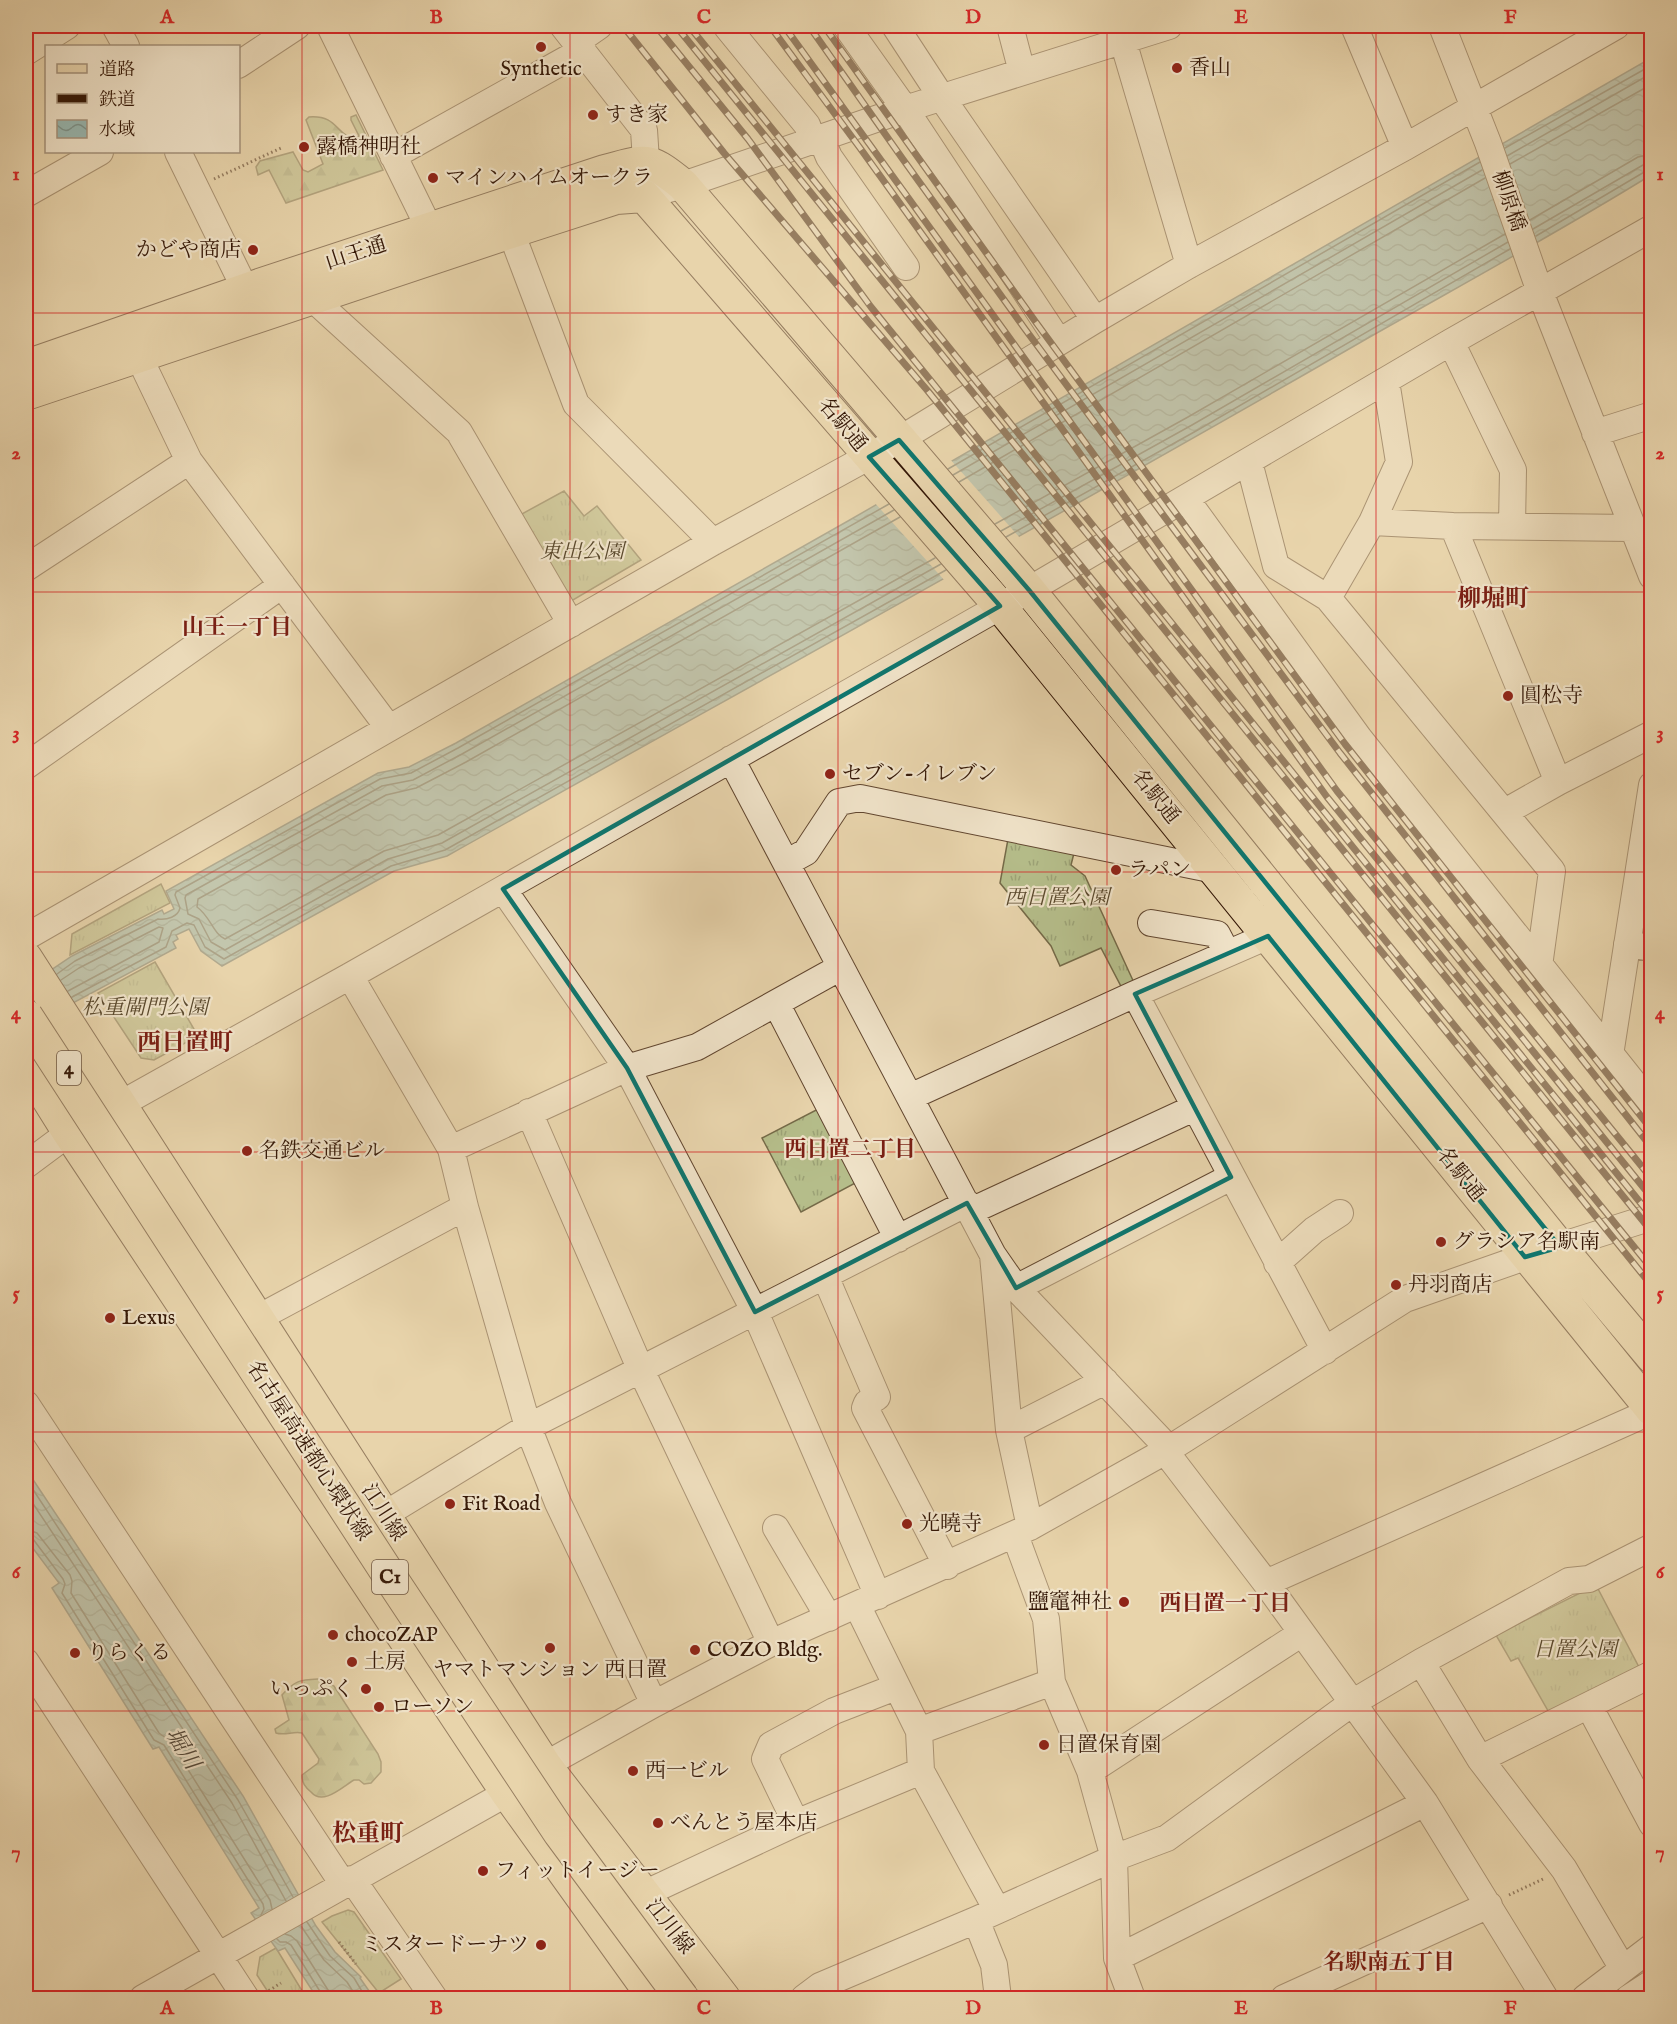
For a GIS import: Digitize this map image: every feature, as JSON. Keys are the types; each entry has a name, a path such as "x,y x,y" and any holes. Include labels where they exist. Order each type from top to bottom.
{"highway":[{"name":"4","path":"28,972 112,1146"},
{"name":"名古屋高速都心環状線","path":"26,1016 396,1586 560,1833 682,1998"}],"main road":[{"path":"646,161 663,169 683,185"},
{"name":"山王通","path":"26,394 140,357 252,302 430,230 596,174 646,161"},
{"name":"名駅通","path":"683,185 1029,590 1560,1247 1652,1357"},
{"name":"山王通","path":"26,366 252,302 312,298 616,198 644,196"},
{"name":"名駅通","path":"644,196 1000,606 1652,1410"},
{"name":"江川線","path":"28,972 100,1074 545,1765 724,1998"},
{"path":"26,1064 69,1133 507,1792 654,1998"}],"street":[{"path":"26,52 67,26"},
{"path":"115,26 125,45"},
{"path":"240,64 297,26"},
{"path":"330,26 430,230"},
{"path":"393,156 574,39 598,26"},
{"path":"846,26 905,109 1059,342"},
{"path":"895,26 1095,320"},
{"path":"1010,26 1022,72"},
{"path":"574,39 644,130 646,161 644,196 683,185 905,109 1169,26"},
{"path":"1354,26 1405,147"},
{"name":"柳原橋","path":"1442,26 1488,143 1540,292 1595,433 1638,520 1652,576"},
{"path":"26,937 388,727 713,542 899,440 1095,320 1190,265 1405,147 1616,26"},
{"path":"727,27 807,125 906,267"},
{"path":"1123,41 1190,265"},
{"path":"26,194 98,153"},
{"path":"178,153 252,302"},
{"path":"26,1165 69,1133 1029,590 1451,342 1652,228"},
{"path":"511,232 576,404 713,542"},
{"path":"312,298 459,432 571,624"},
{"path":"1451,342 1513,470 1512,526"},
{"path":"140,357 189,461 388,727"},
{"path":"1328,598 1371,522 1400,462 1386,381"},
{"path":"1595,433 1652,415"},
{"path":"26,568 189,461"},
{"path":"1249,462 1276,566 1328,598 1552,872 1539,966"},
{"path":"1186,499 1359,738 1652,1106"},
{"path":"1371,522 1512,526 1638,520"},
{"path":"1453,525 1558,782"},
{"path":"26,766 282,585"},
{"path":"1505,812 1652,734"},
{"path":"731,759 993,1255 1016,1288 1167,1450 1266,1583 1425,1803 1545,1998"},
{"path":"1610,1055 1639,946 1652,785"},
{"path":"786,862 806,852 839,802 860,798 1215,870"},
{"path":"503,889 627,1068 756,1312 867,1601 896,1687 919,1731 921,1771 986,1915 998,1998"},
{"path":"1151,923 1217,934 1227,954"},
{"path":"910,1097 1268,936"},
{"path":"451,1149 627,1068 697,1047 841,967"},
{"path":"350,976 451,1149 465,1207 528,1427 558,1503 654,1704"},
{"path":"1135,994 1324,1351"},
{"path":"776,1004 898,1239"},
{"path":"384,1515 528,1427 640,1368 898,1239 1194,1108"},
{"path":"529,1112 640,1368 771,1643"},
{"path":"1016,1288 1231,1177"},
{"path":"258,1318 465,1207"},
{"path":"1277,1263 1314,1230 1340,1213"},
{"path":"143,1998 507,1792 545,1765 654,1704 771,1643 1023,1531 1167,1450 1405,1299 1652,1217"},
{"path":"993,1255 1009,1430 1023,1531 1046,1618 1052,1682 1090,1771 1114,1858 1117,1958 1132,1998"},
{"path":"825,1276 878,1397 867,1403 864,1408 947,1566"},
{"path":"1009,1430 1105,1381"},
{"path":"26,1404 348,1882 434,1998"},
{"path":"1266,1583 1652,1410"},
{"path":"776,1528 829,1618"},
{"path":"804,1998 820,1986 1114,1858 1167,1838 1352,1702 1569,1581 1589,1579 1652,1547"},
{"path":"1090,1771 1302,1634"},
{"path":"26,1662 219,1955 257,1995"},
{"path":"1421,1662 1480,1759 1564,1869 1616,1983"},
{"path":"1480,1759 1652,1674"},
{"path":"919,1731 1052,1682"},
{"path":"796,1823 765,1759 771,1745 834,1711 896,1687"},
{"path":"1589,1706 1652,1824"},
{"path":"644,1894 796,1823 921,1771"},
{"path":"1117,1958 1425,1803"},
{"path":"1292,1997 1489,1905"},
{"path":"1585,1998 1616,1983 1652,1947"},
{"path":"1629,1998 1652,1983"}],"path":[{"path":"195,188 281,148"},
{"path":"1489,1905 1564,1869"},
{"path":"339,1942 356,1964"},
{"path":"257,1995 281,1983"}],"highlighted area":[{"path":"899,440 1029,590 1560,1247 1525,1257 1268,936 1135,994 1231,1177 1016,1288 967,1203 755,1312 627,1068 503,889 1000,606 869,457"}],"green space":[{"path":"356,115 383,170 286,203 269,170 258,175 256,167 260,161 293,152 303,170 308,172 323,164 306,120 309,117 326,119 348,137 354,139 359,136 351,117"},
{"name":"東出公園","path":"564,491 584,516 597,506 641,560 573,600 565,598 520,515"},
{"name":"西日置公園","path":"1008,839 1075,849 1071,865 1085,876 1136,987 1124,992 1101,948 1060,966 1051,946 1000,883"},
{"name":"松重閘門公園","path":"161,884 170,903 70,955 72,934"},
{"name":"松重閘門公園","path":"155,962 198,1036 154,1060 141,1058 98,993"},
{"path":"822,1107 861,1180 801,1212 762,1138"},
{"name":"日置公園","path":"1596,1585 1641,1671 1551,1716 1518,1658 1511,1661 1496,1635"},
{"path":"319,1679 334,1686 381,1762 381,1772 371,1783 364,1784 359,1780 354,1780 332,1794 321,1797 316,1796 304,1785 302,1775 318,1763 319,1759 302,1733 279,1734 275,1729 289,1720 282,1695 298,1682"},
{"path":"348,1910 354,1912 401,1979 379,1993 322,1922"},
{"path":"276,1948 304,1994 296,1998 272,1998 257,1975 260,1957"}],"water":[{"path":"1651,58 1651,175 1616,196 1139,469 447,856 394,871 222,966 201,951 189,929 176,935 178,939 173,942 176,948 26,1028 26,987 72,956 162,910 164,914 174,909 166,891 378,773 409,767 456,743 848,521"},
{"name":"堀川","path":"26,1469 243,1796 316,1926 335,1952 361,1977 374,1998 317,1998 285,1948 278,1951 251,1913 259,1908 159,1747 153,1749 52,1588 59,1583 26,1539"}],"pier":[{"path":"949,458 1021,539 945,581 874,502"}],"railway":[{"path":"623,26 724,153 927,390 1652,1286"},
{"path":"656,26 748,139 871,307 1652,1269"},
{"path":"676,26 1652,1232"},
{"path":"689,26 1652,1217"},
{"path":"770,26 1327,797 1652,1198"},
{"path":"784,26 1337,791 1652,1179"},
{"path":"809,26 1025,329 1340,753 1652,1148"},
{"path":"824,26 1035,321 1345,744 1652,1130"}],"place":[{"name":"Synthetic","path":"541,47"},
{"name":"香山","path":"1177,68"},
{"name":"すき家","path":"593,115"},
{"name":"露橋神明社","path":"304,147"},
{"name":"マインハイムオークラ","path":"433,178"},
{"name":"かどや商店","path":"253,250"},
{"name":"圓松寺","path":"1508,696"},
{"name":"セブン-イレブン","path":"830,774"},
{"name":"ラパン","path":"1116,870"},
{"name":"名鉄交通ビル","path":"247,1151"},
{"name":"グラシア名駅南","path":"1441,1242"},
{"name":"丹羽商店","path":"1396,1285"},
{"name":"Lexus","path":"110,1318"},
{"name":"Fit Road","path":"450,1504"},
{"name":"光曉寺","path":"907,1524"},
{"name":"鹽竈神社","path":"1124,1602"},
{"name":"chocoZAP","path":"333,1635"},
{"name":"ヤマトマンション 西日置","path":"550,1648"},
{"name":"COZO Bldg.","path":"695,1650"},
{"name":"りらくる","path":"75,1653"},
{"name":"土房","path":"352,1662"},
{"name":"いっぷく","path":"366,1689"},
{"name":"ローソン","path":"379,1707"},
{"name":"日置保育園","path":"1044,1745"},
{"name":"西一ビル","path":"633,1771"},
{"name":"べんとう屋本店","path":"658,1823"},
{"name":"フィットイージー","path":"483,1871"},
{"name":"ミスタードーナツ","path":"541,1945"}],"district":[{"name":"柳堀町","path":"1493,599"},
{"name":"山王一丁目","path":"237,628"},
{"name":"西日置町","path":"185,1043"},
{"name":"西日置二丁目","path":"850,1150"},
{"name":"西日置一丁目","path":"1225,1604"},
{"name":"松重町","path":"368,1834"},
{"name":"名駅南五丁目","path":"1389,1963"}]}
